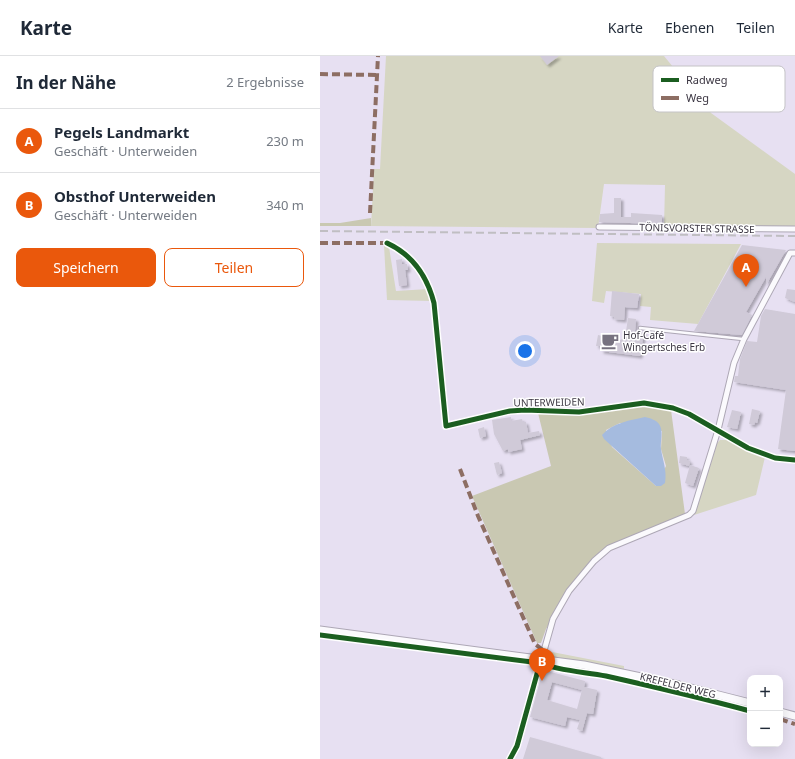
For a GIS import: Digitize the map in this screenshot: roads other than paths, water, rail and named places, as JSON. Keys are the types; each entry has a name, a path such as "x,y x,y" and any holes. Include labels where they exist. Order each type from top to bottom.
{"street":[{"name":"TÖNISVORSTER STRASSE","path":"599,227 795,229"},
{"name":"UNTERWEIDEN","path":"388,243 400,249 420,269 430,288 434,303 446,426 510,411 526,410 579,412 644,403 673,408 689,414 748,448 775,458 795,460"},
{"path":"510,759 517,746 543,659 553,619 569,591 594,561 609,548 689,515 693,511 718,430 734,363 744,339 790,253 795,253"},
{"name":"KREFELDER WEG","path":"320,630 543,659 631,674 747,702"},
{"path":"783,713 795,716"}],"lane":[{"path":"640,328 744,339"}],"water":[{"path":"645,417 656,421 659,424 662,433 661,449 665,470 665,483 661,486 656,486 604,439 602,435 616,425"}],"railway":[{"path":"320,231 795,236"}],"place":[{"name":"Pegels Landmarkt","path":"746,287"},
{"name":"Hof-Café Wingertsches Erb","path":"610,341"},
{"name":"Obsthof Unterweiden","path":"542,681"}]}
